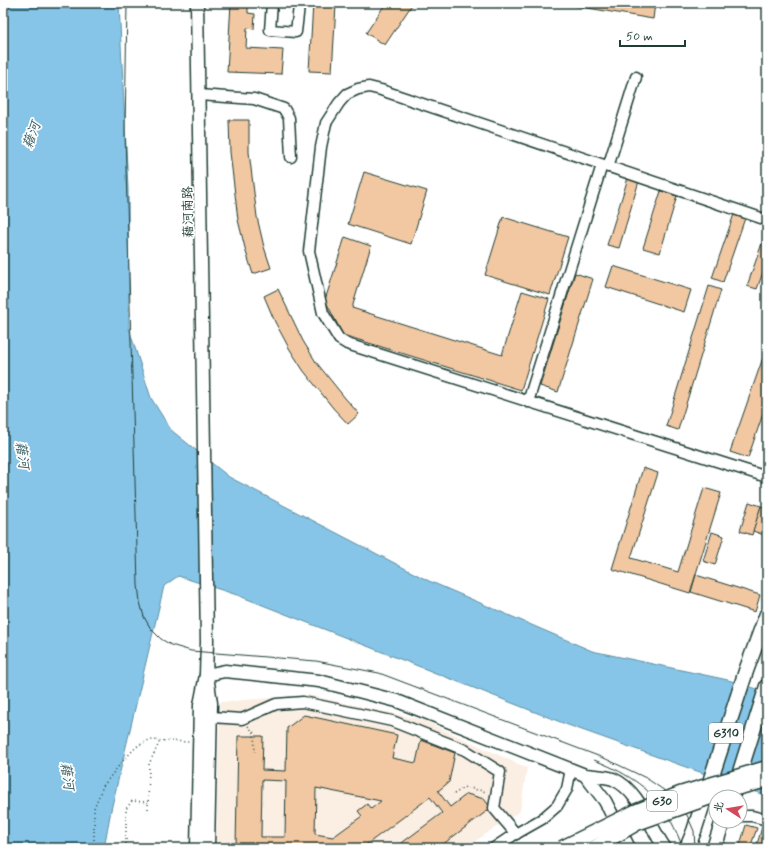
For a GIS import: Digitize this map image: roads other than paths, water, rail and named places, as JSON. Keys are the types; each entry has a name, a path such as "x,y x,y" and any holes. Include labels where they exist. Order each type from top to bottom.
{"highway":[{"name":"G310","path":"687,848 746,671 767,614"},
{"name":"G310","path":"735,789 767,686"},
{"name":"G30","path":"562,848 634,812 680,794 767,768"},
{"name":"G30","path":"594,848 637,824 736,788 767,780"},
{"path":"714,848 720,829"}],"main road":[{"name":"藉河南路","path":"197,3 207,642 206,675"},
{"path":"206,675 225,671 319,681 397,701 571,770 585,775 612,779 624,786 637,800 665,848"},
{"path":"206,675 212,703 208,848"},
{"path":"197,848 200,705 206,675"},
{"path":"585,775 605,801 627,844"}],"street":[{"path":"272,3 270,30 296,32 299,6 301,3"},
{"path":"528,402 605,166 636,77"},
{"path":"767,220 369,87 358,89 347,94 338,102 326,123 321,147 309,251 323,313 339,339 347,344 767,477"},
{"path":"199,95 254,99 284,109 288,118 291,157"},
{"path":"211,717 242,719 276,704 303,702 392,721 465,750 500,772 494,808 516,834"},
{"path":"494,848 542,819 557,806 567,789 571,770"},
{"path":"748,816 767,820"},
{"path":"612,848 627,844"}],"water":[{"name":"藉河","path":"3,3 119,3 128,188 129,329 151,398 171,430 229,477 429,581 592,651 728,680 767,692 767,796 568,725 237,595 178,576 164,586 111,810 104,848 3,848"}],"tram line":[{"path":"127,3 125,133 138,585 144,617 151,629 161,639 171,645 191,651 316,661 379,673 606,759 646,778 668,793 687,815 694,831 695,848"},
{"path":"594,760 634,780 652,795 666,812 678,835 682,848"}]}
